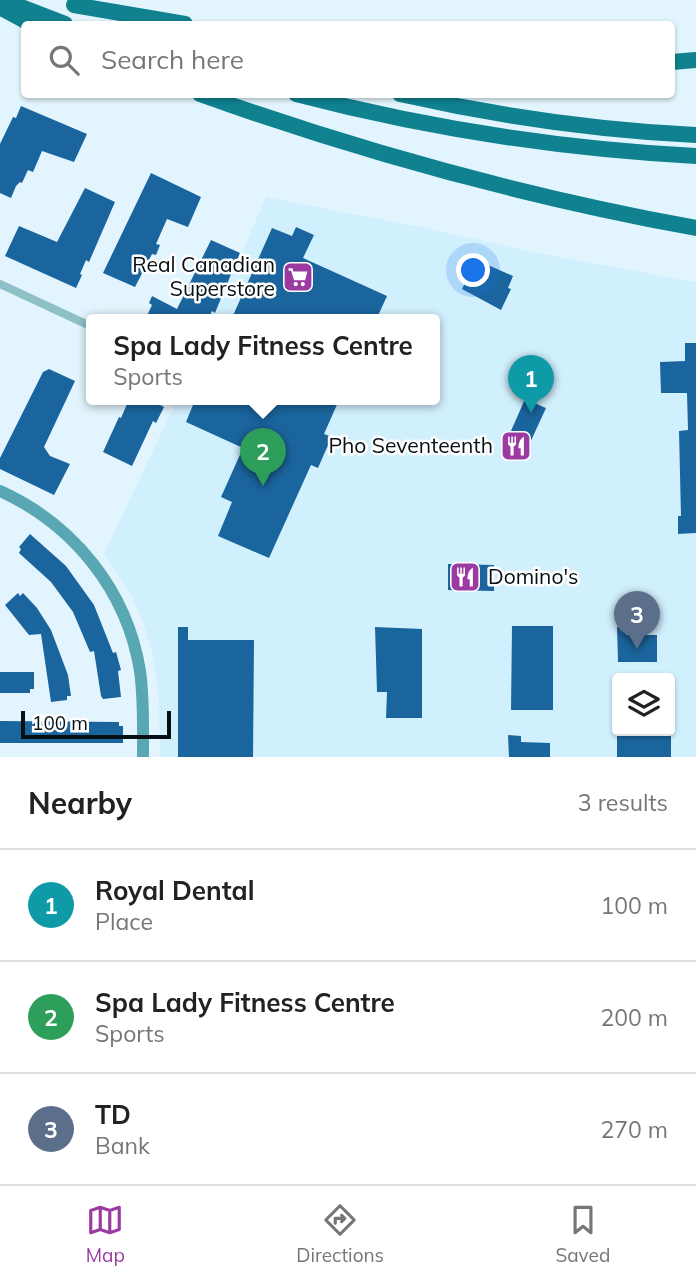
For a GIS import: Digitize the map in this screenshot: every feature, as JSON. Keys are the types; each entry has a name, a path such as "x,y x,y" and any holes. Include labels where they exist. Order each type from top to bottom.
{"highway":[{"path":"3,0 57,21"},
{"path":"68,2 127,21"},
{"path":"68,2 169,21"},
{"path":"0,8 25,21"},
{"path":"675,64 696,62"},
{"path":"212,98 448,173 597,209 696,228"},
{"path":"315,98 472,131 572,145 696,156"},
{"path":"418,98 466,109 564,123 696,135"}],"street":[{"path":"0,284 86,324"},
{"path":"0,491 48,517 83,550 119,604 134,642 140,672 143,757"}],"shaded area":[{"path":"266,197 543,254 696,282 696,757 160,757 159,698 152,652 131,595 104,554 175,405 440,405 440,314 216,314"}],"building":[{"path":"21,106 87,134 74,162 42,151 33,172 28,170 11,198 0,193 0,144"},
{"path":"151,173 201,197 188,227 167,219 156,244 160,245 156,255 152,254 135,287 103,273"},
{"path":"85,188 115,202 89,262 86,260 76,288 5,256 19,226 57,242"},
{"name":"Real Canadian Superstore","path":"296,227 314,235 303,258 387,296 379,314 234,314 272,228 292,236"},
{"path":"211,240 240,253 215,313 148,314 152,296 177,309"},
{"path":"470,257 513,276 508,288 511,289 501,310 462,289 472,268 466,265"},
{"path":"685,343 696,343 696,533 678,534 678,516 681,516 679,431 688,430 687,393 661,393 660,362 685,361"},
{"path":"49,369 75,381 44,447 50,456 70,464 54,495 0,469 0,458 43,372"},
{"path":"525,399 546,408 523,458 503,449"},
{"path":"127,405 164,407 156,423 153,421 132,466 103,452 119,417 121,418"},
{"path":"193,405 337,405 324,434 332,437 318,468 311,465 269,558 218,536 232,502 221,497 243,448 186,422"},
{"path":"30,534 66,566 94,605 113,653 116,652 121,670 118,671 121,697 103,699 94,651 90,652 73,612 51,582 19,553 19,547"},
{"path":"448,564 494,565 494,591 448,590"},
{"path":"18,593 20,596 23,593 37,608 51,630 68,675 71,696 67,696 67,700 51,702 41,634 29,635 5,605"},
{"path":"512,626 553,626 553,710 511,710"},
{"path":"178,627 188,627 188,640 254,640 253,757 178,757"},
{"path":"375,627 422,629 422,718 386,718 387,692 377,692"},
{"path":"617,627 626,627 626,635 657,635 657,662 618,662"},
{"path":"0,672 34,672 34,689 30,689 30,693 0,693"},
{"path":"0,721 119,722 119,726 123,726 123,743 0,743"},
{"path":"508,735 521,736 521,742 550,743 550,757 509,757"},
{"path":"617,736 671,736 671,757 617,757"}],"place":[{"name":"Real Canadian Superstore","path":"298,277"},
{"name":"Royal Dental","path":"531,413"},
{"name":"Pho Seventeenth","path":"516,446"},
{"name":"Spa Lady Fitness Centre","path":"263,486"},
{"name":"Domino's","path":"465,577"},
{"name":"TD","path":"637,649"}]}
